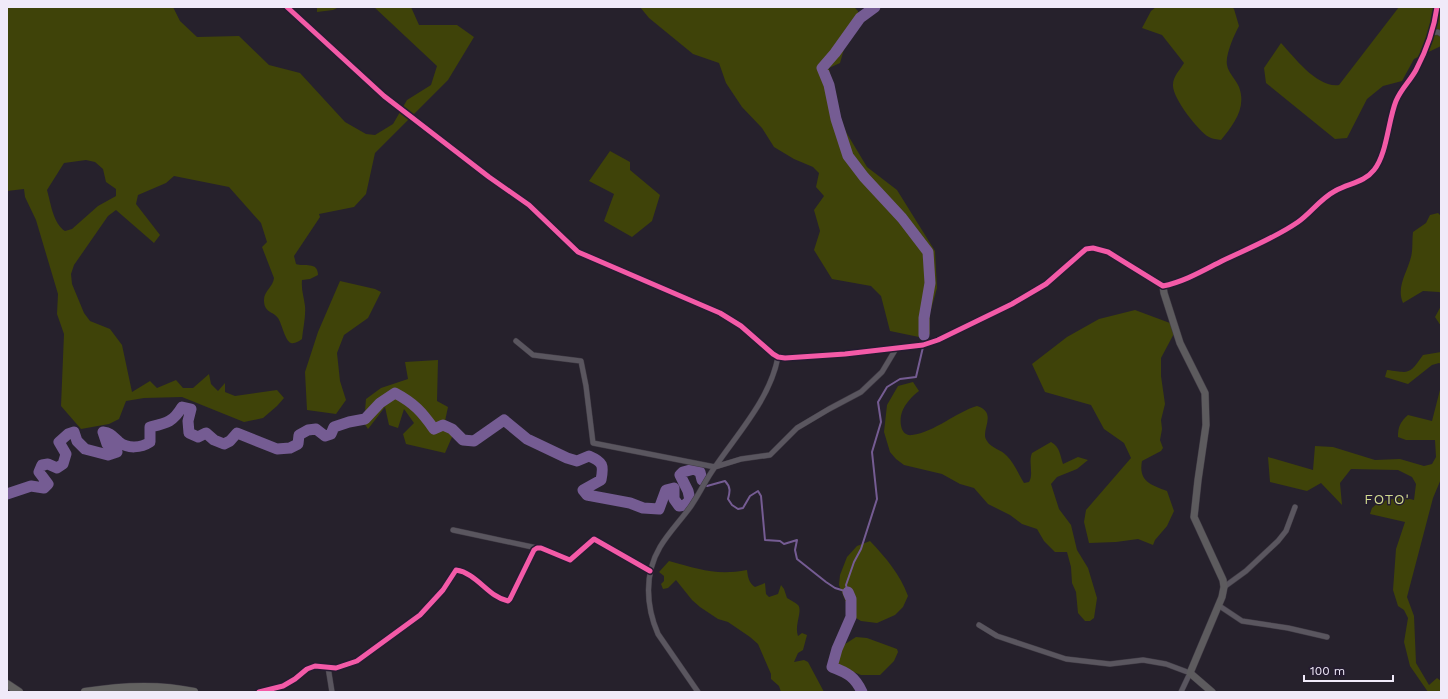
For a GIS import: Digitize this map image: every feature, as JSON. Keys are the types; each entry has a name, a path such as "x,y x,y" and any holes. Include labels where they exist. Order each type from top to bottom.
{"main road":[{"path":"7,684 18,692"},
{"path":"85,692 176,688 194,692"}],"street":[{"path":"287,7 384,96 489,177 529,205 578,252 720,313 741,326 778,357 845,354 923,345 938,340 1012,304 1046,284 1086,249 1093,248 1108,252 1163,286"},
{"path":"1163,286 1190,276 1282,232 1300,221 1321,199 1336,190 1360,182 1374,171 1380,160 1397,99 1418,66 1424,53 1437,7"},
{"path":"1430,33 1438,32 1441,34"},
{"path":"1163,286 1180,343 1205,393 1206,425 1194,517 1223,580 1224,587 1218,605 1181,692"},
{"path":"516,341 533,355 581,361 586,386 593,443 715,467 741,459 770,455 796,428 861,392 882,372 897,347"},
{"path":"698,692 658,634 654,624 650,608 648,587 650,571 654,558 661,546 692,504 715,467 758,405 771,382 778,357"},
{"path":"1224,587 1246,571 1278,541 1286,531 1295,507"},
{"path":"453,530 541,548 570,560 594,540 650,571"},
{"path":"259,692 283,686 295,679 307,669 316,666 336,668 343,667 357,661 420,615 443,590 456,570 469,574 493,594 508,601 534,550 537,548"},
{"path":"1218,605 1242,621 1288,628 1327,637"},
{"path":"979,625 997,636 1066,659 1110,664 1143,660 1166,664 1190,673 1212,692"},
{"path":"328,667 332,692"}],"green space":[{"path":"7,7 173,7 180,21 197,37 239,36 269,65 300,73 345,122 366,134 375,135 393,124 407,100 431,85 437,66 374,7 411,7 419,25 457,25 474,37 448,80 375,153 366,194 354,207 319,214 320,217 294,256 296,264 313,266 316,268 318,275 310,279 302,280 305,314 302,339 295,343 289,342 278,318 267,310 264,304 264,297 274,278 262,247 267,242 261,223 229,187 174,176 166,183 138,195 136,204 160,235 154,243 116,210 108,216 74,265 71,274 72,284 84,313 90,321 110,329 122,345 132,392 150,381 157,388 176,380 183,388 193,388 209,374 211,384 218,391 225,383 225,392 235,396 277,390 284,398 263,418 244,422 182,397 144,398 126,401 119,419 109,424 81,429 61,406 64,334 57,314 58,294 36,220 25,197 24,189 7,191","holes":["86,160 95,162 103,169 106,182 116,189 116,196 98,206 72,229 65,231 61,228 55,218 47,190 64,163"]},
{"path":"317,7 339,7 333,10 317,12"},
{"path":"640,7 854,7 858,11 860,26 844,49 840,63 829,68 836,106 846,132 867,167 897,190 935,251 937,288 930,313 930,334 919,337 890,331 881,296 871,286 832,279 814,250 820,231 814,210 824,196 816,187 819,173 813,167 794,159 774,147 762,128 742,107 726,83 719,63 693,54 649,18"},
{"path":"1156,7 1232,7 1234,9 1239,26 1232,40 1227,65 1239,87 1241,102 1238,116 1221,140 1210,138 1204,134 1186,113 1177,97 1173,82 1175,76 1184,63 1162,35 1142,28 1151,11"},
{"path":"1399,7 1441,7 1441,46 1414,59 1402,81 1383,86 1367,99 1347,138 1335,139 1266,83 1264,68 1281,43 1307,71 1315,77 1331,85 1339,85"},
{"path":"610,151 630,162 630,170 660,195 652,221 632,237 604,221 614,194 589,181"},
{"path":"1438,213 1441,216 1441,293 1423,291 1403,303 1401,297 1401,286 1412,254 1413,232 1426,223 1430,215"},
{"path":"340,281 375,289 381,292 368,318 344,335 337,353 340,381 346,400 336,414 307,410 305,372 318,332"},
{"path":"1441,306 1441,326 1435,317"},
{"path":"1135,310 1178,326 1161,358 1161,376 1165,404 1161,420 1162,429 1160,440 1163,448 1161,451 1142,461 1141,468 1142,474 1147,482 1167,491 1174,511 1167,526 1155,540 1153,545 1138,539 1116,542 1089,543 1084,522 1086,510 1131,458 1124,443 1104,429 1091,405 1045,392 1032,364 1067,337 1099,319"},
{"path":"1441,352 1441,364 1439,363 1432,365 1408,384 1385,377 1387,370 1400,372 1408,371 1415,366 1423,355"},
{"path":"438,360 437,401 448,407 445,421 456,428 445,453 406,444 403,434 414,423 404,409 398,428 389,425 385,407 368,429 364,423 366,399 381,388 408,379 405,362"},
{"path":"913,382 919,391 905,406 901,419 901,427 908,435 929,430 977,406 987,413 988,418 985,437 987,441 1010,459 1024,483 1029,482 1030,479 1032,453 1051,442 1058,449 1063,464 1078,457 1088,460 1077,469 1057,477 1051,484 1059,509 1071,525 1077,550 1088,568 1097,598 1094,618 1090,621 1085,621 1078,613 1076,592 1072,583 1071,567 1067,552 1055,552 1044,541 1037,529 1022,524 1010,515 988,504 974,488 960,484 942,474 904,465 890,452 884,432 887,405 898,386"},
{"path":"1441,386 1441,479 1433,498 1407,597 1414,616 1416,663 1429,685 1437,678 1441,681 1441,692 1428,692 1410,666 1404,642 1408,618 1404,610 1398,606 1393,590 1396,549 1405,522 1370,514 1372,508 1379,502 1402,497 1414,500 1416,484 1412,477 1398,470 1351,469 1340,483 1342,505 1321,483 1307,491 1270,482 1268,457 1313,470 1315,446 1333,447 1375,460 1400,459 1424,466 1432,464 1436,457 1435,440 1406,440 1398,437 1398,430 1401,422 1408,415 1432,421"},
{"path":"870,541 892,567 905,588 908,596 903,607 895,615 877,623 861,621 851,615 839,585 840,575 847,557 857,546"},
{"path":"669,561 708,571 736,572 747,570 749,580 755,587 765,583 766,594 769,597 778,594 781,585 787,598 798,605 800,611 797,627 798,636 802,633 807,635 803,650 798,653 794,662 804,660 808,662 824,692 781,692 779,686 771,679 771,674 758,644 750,637 728,622 718,619 700,607 692,600 676,580 668,588 663,589 661,584 664,581 664,576 659,572"},
{"path":"856,637 867,638 897,649 898,652 894,661 880,675 861,675 839,666 836,661 842,646"}],"waterway":[{"path":"875,7 860,18 835,53 822,68 829,85 836,119 848,156 864,177 902,218 928,252 930,283 924,318 924,335"},
{"path":"848,592 846,585 854,562 861,549 877,499 872,452 881,422 878,402 887,387 900,379 916,377 923,347"},
{"path":"7,494 31,486 44,488 48,484 39,472 42,465 48,464 57,468 63,464 66,454 59,442 68,434 74,432 77,441 85,449 108,455 117,452 107,444 103,432 110,434 126,446 143,446 150,442 150,427 169,421 176,416 182,407 191,409 188,421 189,433 198,437 206,433 214,440 224,444 230,441 237,433 277,449 290,448 298,444 299,435 308,430 316,429 325,436 331,434 334,427 365,419 380,403 395,393 417,408 434,429 443,425 452,429 463,440 474,441 504,420 527,439 567,458 577,461 589,456 594,458 600,462 602,467 602,475 601,480 583,490 587,495 630,503 643,508 659,509 666,490 674,488 674,499 679,506 685,505 690,500 688,491 680,475 683,472 694,469 700,472 702,480"},
{"path":"707,486 725,481 730,490 728,499 732,505 738,509 743,508 750,496 758,491 761,496 765,540 780,541 784,544 797,540 795,550 797,559 835,588 848,592"},
{"path":"848,592 851,599 851,617 837,649 832,667 842,671 854,679 862,692"}],"cycle path":[{"path":"287,7 384,96 489,177 529,205 578,252 720,313 741,326 773,354 778,357 785,358 845,354 923,345 938,340 1012,304 1046,284 1086,249 1093,248 1108,252 1163,286 1179,282 1280,233 1303,218 1330,194 1340,188 1366,178 1374,170 1385,146 1396,101 1416,70 1426,48 1432,32 1437,7"},
{"path":"259,692 283,686 295,679 307,669 315,666 336,668 357,661 420,615 443,590 456,570 470,576 494,595 508,601 534,550 541,548 570,560 594,539 650,571"}],"district":[{"name":"FOTO'","path":"1387,499"}]}
